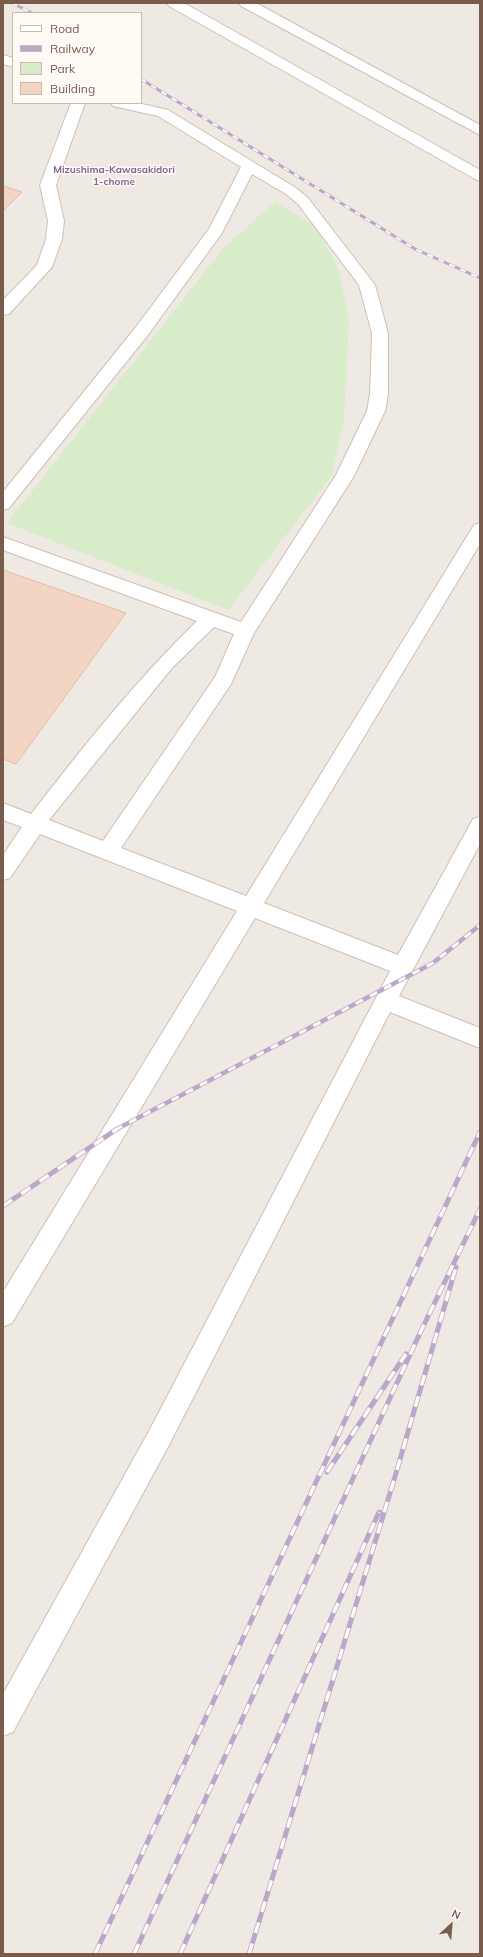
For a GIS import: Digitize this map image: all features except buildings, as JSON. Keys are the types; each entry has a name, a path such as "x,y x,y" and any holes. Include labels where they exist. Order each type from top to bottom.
{"lane":[{"path":"174,3 480,176"},
{"path":"246,3 480,131"},
{"path":"301,33 362,57 480,116"},
{"path":"3,310 44,267 54,239 56,220 48,185 78,104"},
{"path":"107,852 224,679 245,631 345,476 376,411 379,394 380,332 367,284 330,234 303,201 291,191 163,113 122,104"},
{"path":"3,504 142,331 216,230 249,166"},
{"path":"3,1315 480,529"},
{"path":"3,543 245,631"},
{"path":"3,872 35,824 71,777 165,662 211,618"},
{"path":"3,811 249,908 404,967"},
{"path":"3,1722 158,1440 385,1000 480,825"},
{"path":"385,1000 480,1038"}],"shaded area":[{"path":"3,3 480,3 480,1954 3,1954"}],"green space":[{"path":"275,202 316,226 339,271 349,319 344,421 331,477 228,610 7,523 225,246"}],"railway":[{"path":"12,3 30,12"},
{"path":"142,80 415,249 480,278"},
{"path":"115,1130 433,963 480,925"},
{"path":"3,1206 117,1129"},
{"path":"95,1954 480,1132"},
{"path":"134,1954 420,1333 480,1209"},
{"path":"249,1954 394,1480 456,1267"},
{"path":"327,1472 406,1354"},
{"path":"180,1954 379,1512"}],"district":[{"name":"Mizushima-Kawasakidori 1-chome","path":"114,176"}]}
